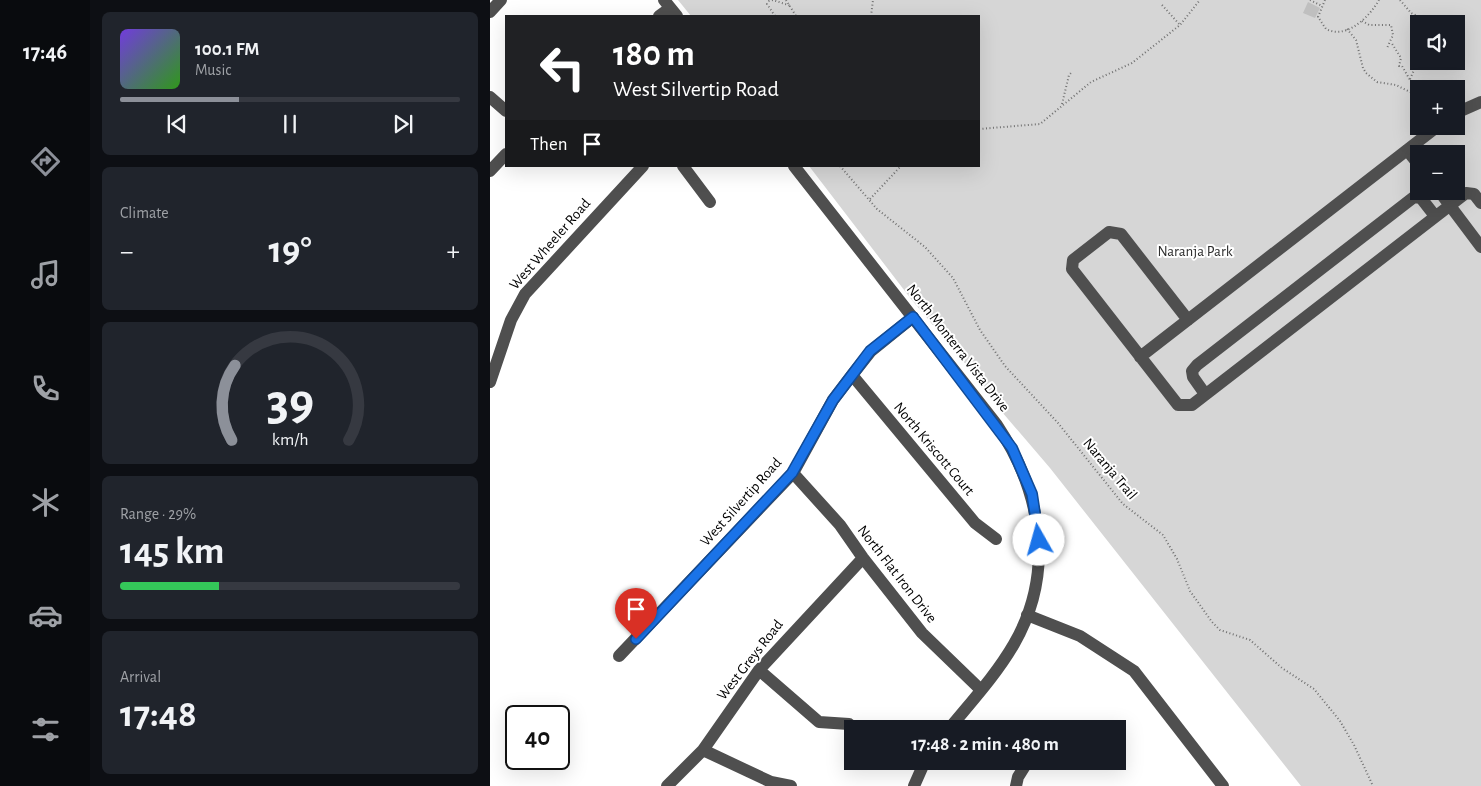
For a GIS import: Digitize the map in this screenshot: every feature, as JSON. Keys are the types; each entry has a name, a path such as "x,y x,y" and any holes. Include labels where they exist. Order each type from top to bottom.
{"street":[{"path":"490,12 501,0"},
{"path":"490,96 505,110"},
{"path":"1465,109 1481,102"},
{"path":"1140,357 1426,135"},
{"path":"1407,150 1410,154"},
{"path":"490,171 505,155"},
{"name":"West Wheeler Road","path":"490,382 511,320 525,294 642,167"},
{"path":"683,167 710,202"},
{"name":"North Monterra Vista Drive","path":"795,167 997,425 1022,468 1032,494 1039,540 1034,591 1027,615 1011,649 957,720"},
{"path":"1188,320 1121,234 1109,232 1073,260 1072,269 1178,405 1192,404 1466,193 1474,194 1481,203"},
{"path":"1205,394 1193,377 1192,371 1197,365 1414,197 1420,198 1435,216"},
{"path":"1446,200 1481,247"},
{"name":"West Silvertip Road","path":"619,656 792,473 833,400 870,351 913,317"},
{"name":"North Kriscott Court","path":"852,375 975,523 996,539"},
{"name":"North Flat Iron Drive","path":"792,473 840,525 863,558 922,633 981,690"},
{"name":"West Greys Road","path":"666,786 703,750 759,670 863,558"},
{"path":"1027,615 1080,636 1134,671 1223,786"},
{"path":"759,670 819,722 844,724"},
{"path":"703,750 771,782 791,786"},
{"path":"914,786 921,770"},
{"path":"1016,786 1022,770"}],"path":[{"path":"774,15 767,4 769,1 773,0 791,6"},
{"path":"786,0 796,15"},
{"path":"871,15 873,0"},
{"path":"980,129 1040,124 1091,82 1132,63 1180,25 1200,0"},
{"path":"1310,0 1322,6"},
{"path":"1326,0 1318,17 1322,26 1329,31 1347,29 1362,21 1379,0"},
{"path":"1400,0 1415,15"},
{"path":"1162,5 1180,25"},
{"path":"1347,29 1356,40 1366,73 1377,82 1396,85 1412,93 1414,90 1410,79 1402,66 1399,66 1401,58 1391,42 1391,25 1368,25 1362,21"},
{"path":"1387,48 1391,42"},
{"path":"1410,79 1414,70"},
{"path":"1062,105 1071,73"},
{"name":"Naranja Trail","path":"841,167 887,218 925,247 954,278 980,330 1004,366 1058,423 1123,504 1163,535 1177,559 1190,591 1212,622 1220,630 1250,640 1282,668 1314,689 1340,721 1354,745 1373,786"},
{"path":"869,199 900,167"}],"green space":[{"name":"Naranja Park","path":"678,0 1481,0 1481,786 1301,786 1050,468 996,405 979,380 911,299 810,167 980,167 980,15 690,15"}],"building":[{"path":"1308,2 1320,8 1315,18 1303,13"}],"route":[{"path":"636,639 792,473 833,400 870,351 913,317 997,425 1012,448 1032,494 1039,540"}]}
